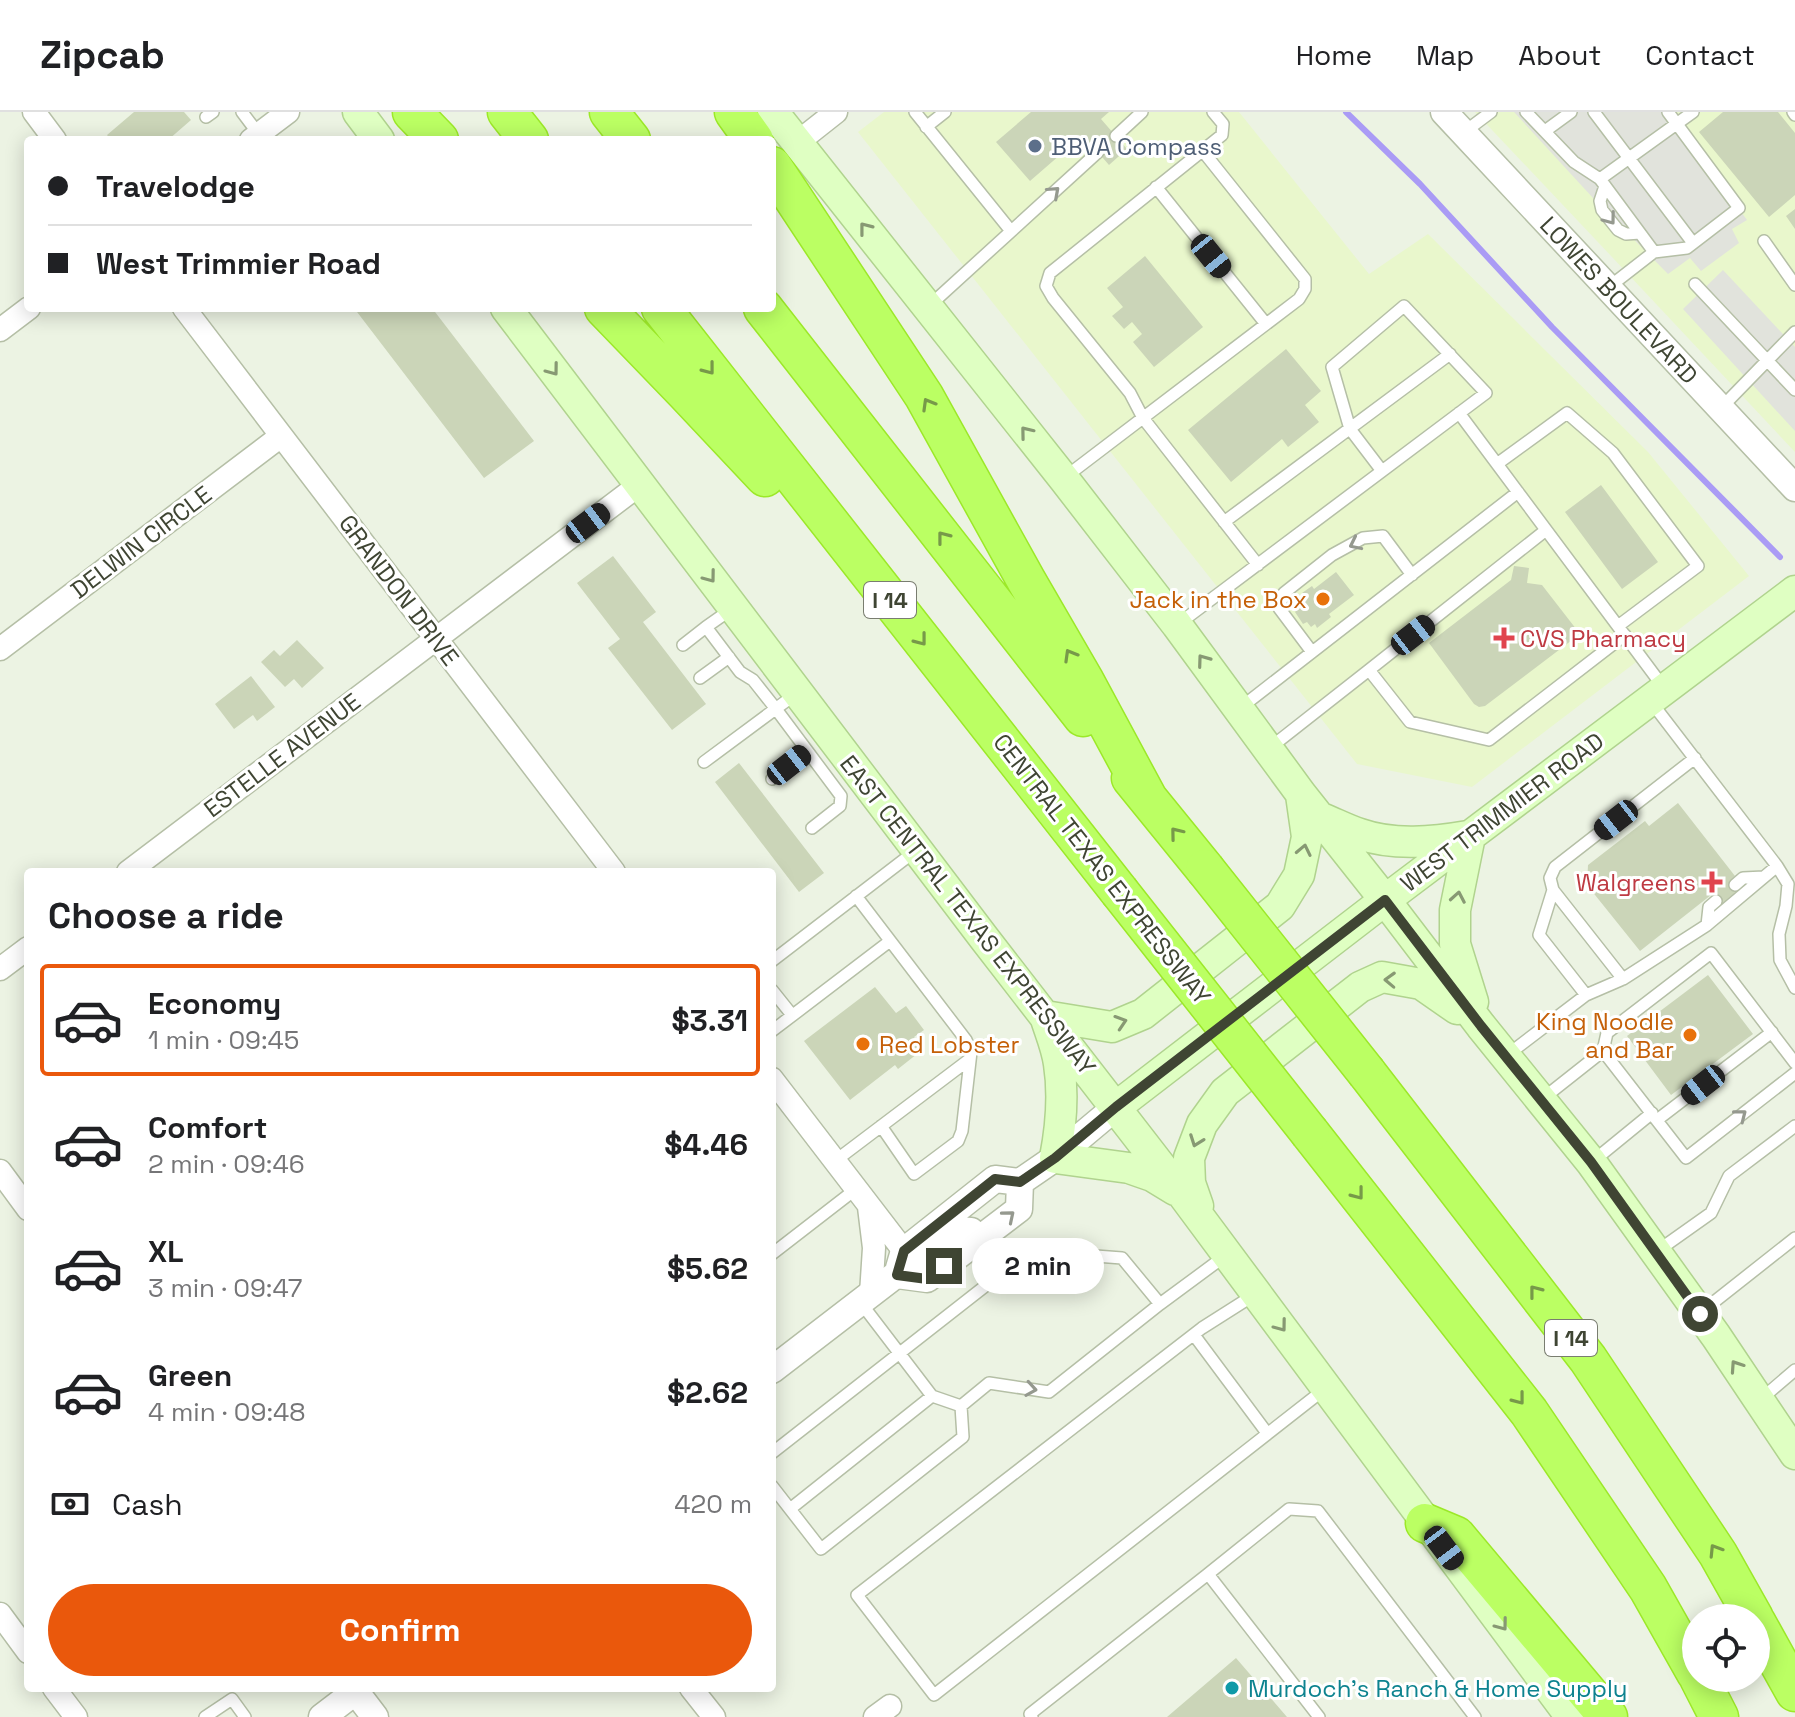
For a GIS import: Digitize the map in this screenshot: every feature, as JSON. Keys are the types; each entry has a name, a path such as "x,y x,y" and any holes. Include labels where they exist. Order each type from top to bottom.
{"highway":[{"path":"412,112 435,136"},
{"path":"507,112 526,136"},
{"path":"609,112 628,136"},
{"path":"734,112 751,136"},
{"path":"785,154 1084,680 1147,797"},
{"path":"608,312 837,555 870,575"},
{"name":"CENTRAL TEXAS EXPRESSWAY","path":"664,312 1529,1412 1648,1588 1682,1649"},
{"name":"I 14","path":"766,312 1367,1073 1588,1359 1718,1554 1746,1604"},
{"path":"1425,1523 1456,1536 1608,1717"},
{"name":"I 14","path":"1770,1647 1795,1692"},
{"name":"CENTRAL TEXAS EXPRESSWAY","path":"1706,1692 1719,1717"}],"main road":[{"path":"358,112 376,136"},
{"path":"773,112 785,154 927,307 1064,479 1310,805 1591,1162 1795,1454"},
{"name":"EAST CENTRAL TEXAS EXPRESSWAY","path":"509,312 733,608 786,701 852,787 917,850 1116,1107 1571,1717"},
{"name":"WEST TRIMMIER ROAD","path":"1116,1107 1795,591"},
{"path":"1310,805 1363,835 1402,841 1435,841 1470,836 1455,910 1455,944 1481,1026"},
{"path":"1183,1195 1152,1176 1129,1168 1055,1158 1061,1087 1059,1062 1045,1016 1112,1027 1143,1014 1280,906 1299,875 1310,805"},
{"path":"1208,1229 1190,1183 1189,1158 1202,1124 1225,1092 1360,987 1382,977 1421,984 1481,1026"}],"street":[{"path":"34,112 52,136"},
{"path":"259,136 288,112"},
{"path":"785,154 836,112"},
{"name":"LOWES BOULEVARD","path":"1444,112 1795,488"},
{"path":"0,330 24,312"},
{"name":"GRANDON DRIVE","path":"187,312 611,868"},
{"name":"DELWIN CIRCLE","path":"0,649 281,436"},
{"name":"ESTELLE AVENUE","path":"133,868 639,485"},
{"path":"0,969 24,953"},
{"path":"776,1084 863,1197 901,1263 927,1279 1019,1209 1020,1182"},
{"name":"WEST TRIMMIER ROAD","path":"776,1367 865,1298 995,1179 1020,1182 1055,1158 1116,1107"},
{"path":"0,1171 24,1204"},
{"path":"863,1197 874,1248 865,1298"},
{"path":"0,1614 24,1647"},
{"path":"57,1692 76,1717"},
{"path":"322,1717 352,1692"},
{"path":"358,1692 375,1717"},
{"path":"694,1692 714,1717"}],"lane":[{"path":"242,112 256,136"},
{"path":"915,112 1011,231"},
{"path":"926,127 945,112"},
{"path":"1116,136 1142,112"},
{"path":"1213,112 1223,124 1222,135 1050,273 1046,286 1130,393 1143,418 1258,565"},
{"path":"1463,133 1491,112"},
{"path":"1526,112 1574,162 1603,182 1654,252"},
{"path":"1545,131 1571,112"},
{"path":"1594,112 1693,243"},
{"path":"1608,288 1654,252 1687,248 1739,208 1668,112"},
{"path":"1640,233 1626,234 1618,230 1602,210 1603,182 1693,112"},
{"path":"1064,479 1299,299 1305,289 1305,279 1202,150"},
{"path":"927,307 1098,152"},
{"path":"1156,187 1266,324"},
{"path":"1764,241 1795,285"},
{"path":"1695,284 1795,390"},
{"path":"1177,625 1486,393 1404,306 1332,367 1350,429 1382,471"},
{"path":"1721,409 1795,332"},
{"path":"1224,522 1450,354"},
{"path":"1459,413 1621,630 1695,758 1788,884 1779,934 1780,960 1795,988"},
{"path":"1369,670 1410,722 1489,740 1698,566 1613,453 1567,413 1497,464"},
{"path":"1239,709 1518,492"},
{"path":"1268,749 1546,530"},
{"path":"1312,652 1279,608 1284,593 1332,555 1363,538 1383,536 1412,575"},
{"path":"683,645 733,608"},
{"path":"706,627 740,672 786,701 807,751 852,787 840,806 812,828"},
{"path":"700,678 729,657"},
{"path":"704,762 786,701"},
{"path":"772,779 807,751"},
{"path":"1623,979 1553,890 1550,878 1555,867 1695,758"},
{"path":"776,958 917,850"},
{"path":"1505,1056 1586,995 1623,979 1707,925 1777,866"},
{"path":"1735,885 1743,878 1764,877"},
{"path":"1553,890 1539,935 1586,995"},
{"path":"856,896 966,1040 971,1052 962,1131 958,1141 914,1174 881,1126"},
{"path":"1707,925 1709,907 1716,901"},
{"path":"776,1028 890,941"},
{"path":"1541,1101 1603,1051 1607,1033 1711,953 1795,1063"},
{"path":"776,995 792,1015"},
{"path":"1591,1162 1772,1032"},
{"path":"1603,1051 1686,1158 1795,1073"},
{"path":"835,1161 970,1059"},
{"path":"1655,1252 1711,1213 1729,1176 1795,1126"},
{"path":"776,1251 863,1197"},
{"path":"1700,1314 1795,1238"},
{"path":"978,1240 1004,1271"},
{"path":"776,1450 1030,1251 1122,1258 1160,1304"},
{"path":"961,1406 989,1383 1049,1392 1226,1255"},
{"path":"1256,1293 1194,1335 857,1595 934,1695 1326,1387"},
{"path":"865,1298 899,1352 932,1396 961,1406"},
{"path":"1194,1335 1267,1433"},
{"path":"1760,1401 1795,1370"},
{"path":"790,1509 932,1396"},
{"path":"776,1491 821,1549 963,1437 961,1406"},
{"path":"1032,1717 1030,1714 1289,1509 1318,1511 1475,1717"},
{"path":"1208,1574 1319,1717"},
{"path":"205,1717 233,1693 245,1717"}],"shaded area":[{"path":"884,112 1239,112 1369,274 1428,234 1648,452 1749,576 1472,787 1357,764 858,132"},
{"path":"1475,112 1795,112 1795,452 1612,257"},
{"path":"1514,112 1668,112 1747,220 1732,229 1739,243 1701,271 1690,258 1668,274"},
{"path":"1723,270 1795,347 1795,431 1683,309"}],"building":[{"path":"134,112 184,112 191,120 173,136 107,135"},
{"name":"BBVA Compass","path":"1031,112 1109,112 1101,119 1127,149 1109,165 1083,135 1030,181 996,142"},
{"path":"1723,112 1778,112 1795,133 1795,195 1769,217 1699,132"},
{"path":"1795,209 1795,229 1786,216"},
{"path":"1145,256 1203,327 1154,367 1133,342 1142,334 1132,322 1124,329 1112,316 1123,307 1107,288"},
{"path":"357,312 435,312 534,441 484,478"},
{"path":"1286,349 1321,391 1305,405 1319,422 1288,447 1282,439 1231,482 1188,430"},
{"path":"1601,485 1658,562 1622,589 1565,512"},
{"path":"613,556 656,612 643,622 706,704 672,730 608,648 620,639 577,583"},
{"name":"CVS Pharmacy","path":"1514,566 1529,568 1527,583 1542,585 1580,634 1485,706 1479,707 1429,643 1511,580"},
{"name":"Jack in the Box","path":"1336,572 1354,595 1329,614 1331,617 1317,628 1315,624 1311,627 1307,622 1303,624 1292,603 1304,595 1302,593 1312,586 1314,589"},
{"path":"297,640 324,668 302,688 294,679 285,687 261,662 274,650 280,656"},
{"path":"251,676 275,707 257,721 253,715 234,729 215,704"},
{"path":"739,763 824,873 799,892 715,782"},
{"name":"Walgreens","path":"1678,803 1735,876 1731,880 1740,891 1720,907 1711,895 1640,951 1587,885 1588,865 1645,821 1649,826"},
{"name":"King Noodle and Bar","path":"1708,975 1753,1034 1671,1095 1627,1036"},
{"name":"Red Lobster","path":"875,987 896,1013 906,1006 924,1030 914,1037 921,1046 915,1051 917,1054 898,1069 895,1065 850,1100 804,1041"},
{"name":"Murdoch's Ranch & Home Supply","path":"1236,1658 1287,1717 1167,1717"}],"waterway":[{"path":"1346,112 1420,184 1552,327 1780,557"}],"place":[{"name":"BBVA Compass","path":"1035,146"},
{"name":"Jack in the Box","path":"1323,599"},
{"name":"CVS Pharmacy","path":"1504,638"},
{"name":"Walgreens","path":"1712,882"},
{"name":"King Noodle and Bar","path":"1690,1035"},
{"name":"Red Lobster","path":"863,1044"},
{"name":"Murdoch's Ranch & Home Supply","path":"1232,1688"}],"route":[{"path":"944,1266 927,1279 897,1275 904,1251 995,1179 1020,1182 1055,1158 1116,1107 1385,900 1481,1026 1591,1162 1700,1314"}]}
